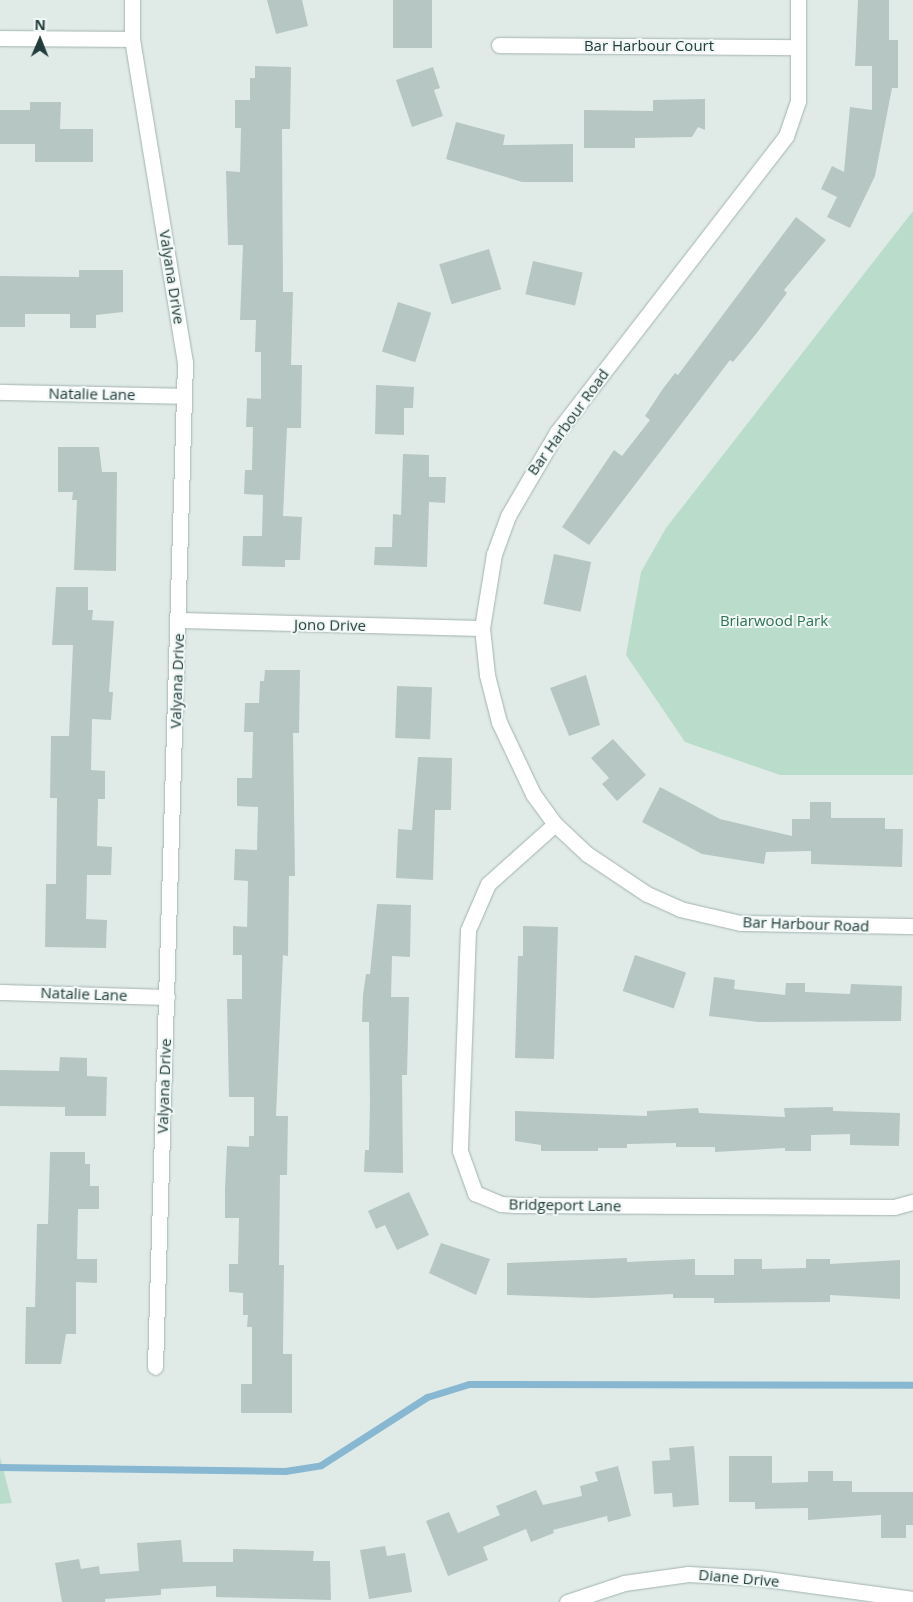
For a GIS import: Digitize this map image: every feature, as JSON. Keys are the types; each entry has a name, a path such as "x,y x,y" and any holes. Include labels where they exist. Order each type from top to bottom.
{"street":[{"name":"Valyana Drive","path":"132,0 132,39 182,338 184,396 179,620 155,1367"},
{"name":"Bar Harbour Road","path":"798,0 798,101 786,136 557,432 528,477 494,554 482,628 498,722 513,759 555,824 616,876 647,894 708,917 767,926 913,926"},
{"path":"0,38 132,39"},
{"name":"Bar Harbour Court","path":"499,45 798,47"},
{"name":"Natalie Lane","path":"0,392 184,396"},
{"name":"Jono Drive","path":"179,620 482,628"},
{"name":"Bridgeport Lane","path":"555,824 488,884 468,930 460,1151 475,1193 501,1204 515,1205 894,1207 913,1202"},
{"name":"Natalie Lane","path":"0,992 167,997"},
{"name":"Diane Drive","path":"567,1602 624,1583 697,1574 760,1578 913,1599"}],"green space":[{"name":"Briarwood Park","path":"913,211 913,775 780,775 685,742 626,655 641,572 666,528"},
{"path":"0,1457 12,1503 0,1504"}],"building":[{"path":"267,0 302,0 308,26 276,34"},
{"path":"393,0 432,0 432,48 393,48"},
{"path":"858,0 889,0 889,40 898,40 898,88 892,88 875,176 850,228 827,217 837,197 821,189 832,166 844,172 850,107 872,110 872,66 855,66"},
{"path":"255,66 291,67 290,129 282,129 283,292 293,292 291,365 302,365 301,428 287,428 283,516 302,517 300,560 285,560 285,567 242,566 243,536 262,536 263,495 244,494 245,470 252,470 253,427 246,427 247,398 261,399 261,352 255,352 256,320 240,320 243,245 228,245 226,171 240,172 241,128 235,128 235,100 250,100 250,78 255,78"},
{"path":"433,67 440,88 434,90 443,116 412,127 396,80"},
{"path":"705,99 705,130 698,127 692,137 635,138 635,148 584,148 584,110 653,111 653,100"},
{"path":"30,102 61,102 60,129 93,129 93,162 35,162 35,144 0,144 0,110 30,110"},
{"path":"456,122 505,135 503,145 573,144 573,182 522,182 446,159"},
{"path":"796,217 826,240 784,290 787,293 733,362 730,360 589,545 562,527 614,450 622,456 650,420 645,416 662,390 675,373 678,375"},
{"path":"489,249 501,289 452,304 439,264"},
{"path":"533,261 583,272 575,306 525,294"},
{"path":"79,270 123,270 123,312 96,315 96,328 70,328 70,314 25,314 25,327 0,327 0,276 79,277"},
{"path":"398,302 431,313 415,362 382,351"},
{"path":"376,385 414,387 413,408 404,408 404,435 375,434"},
{"path":"58,447 99,447 102,472 117,472 116,571 74,570 77,500 72,500 73,492 58,492"},
{"path":"403,454 429,455 429,477 446,477 445,503 429,502 427,567 374,565 375,547 392,547 393,514 401,515"},
{"path":"554,554 591,562 581,612 543,604"},
{"path":"56,587 88,587 88,610 93,610 92,620 114,621 109,692 113,692 111,720 92,719 91,770 105,771 105,799 98,799 97,846 112,847 111,875 87,875 86,919 107,920 106,948 45,947 46,884 56,884 57,798 50,798 51,736 69,736 73,645 52,645"},
{"path":"265,670 300,670 299,733 293,733 295,876 289,876 288,956 283,955 276,1116 288,1116 287,1175 280,1175 279,1265 284,1265 283,1354 292,1354 292,1413 241,1413 241,1384 252,1384 252,1327 247,1327 248,1315 243,1315 243,1293 229,1292 229,1264 238,1264 239,1218 225,1218 227,1146 249,1147 249,1136 254,1136 254,1097 229,1097 227,999 242,999 242,955 233,955 233,926 247,927 248,881 234,880 235,849 257,850 258,807 237,806 237,778 252,778 253,732 244,732 245,703 259,703 260,681 264,681"},
{"path":"586,675 600,725 569,736 550,688"},
{"path":"397,686 432,687 430,739 395,738"},
{"path":"613,739 646,775 617,801 602,784 609,778 591,758"},
{"path":"418,757 452,758 451,810 435,810 433,880 396,878 398,829 412,830"},
{"path":"660,787 720,819 792,836 792,819 810,819 810,802 831,802 831,818 885,818 885,829 903,829 902,867 811,864 811,851 766,852 764,864 702,854 642,822"},
{"path":"377,904 411,905 410,957 392,956 391,997 409,997 407,1075 402,1075 403,1173 364,1172 365,1150 369,1150 370,1102 369,1022 362,1022 363,995 366,974 370,974"},
{"path":"523,926 558,927 554,1059 515,1058 518,956 523,956"},
{"path":"635,955 686,973 674,1009 623,991"},
{"path":"714,977 735,980 734,989 785,995 786,983 805,983 805,992 850,994 851,984 902,986 901,1021 758,1022 709,1016"},
{"path":"60,1057 87,1058 87,1076 107,1077 106,1116 65,1116 65,1107 0,1106 0,1070 59,1071"},
{"path":"833,1107 833,1111 900,1113 899,1146 850,1145 850,1134 811,1135 811,1151 785,1151 785,1148 715,1152 715,1147 676,1147 676,1143 627,1144 627,1148 598,1148 598,1151 541,1151 541,1145 515,1141 515,1111 647,1116 647,1111 698,1108 699,1113 785,1117 784,1108"},
{"path":"50,1152 85,1152 85,1164 90,1164 90,1186 99,1186 99,1209 78,1209 77,1259 97,1259 97,1283 76,1282 76,1334 66,1334 61,1364 25,1364 26,1307 35,1307 37,1224 48,1224"},
{"path":"409,1192 429,1235 397,1250 385,1225 376,1229 368,1211"},
{"path":"441,1243 490,1259 476,1295 429,1273"},
{"path":"627,1258 627,1262 695,1259 695,1275 734,1275 734,1259 762,1259 762,1269 806,1268 806,1259 830,1259 830,1264 900,1260 900,1299 830,1295 830,1302 714,1303 714,1298 673,1298 673,1294 592,1298 507,1295 507,1263"},
{"path":"694,1446 699,1505 673,1507 672,1493 654,1494 652,1461 670,1460 669,1448"},
{"path":"729,1456 772,1456 772,1483 808,1482 808,1471 833,1471 833,1481 852,1481 852,1492 913,1492 913,1525 906,1525 906,1538 881,1538 881,1515 808,1520 808,1508 755,1509 755,1502 729,1502"},
{"path":"618,1466 631,1516 608,1522 607,1516 553,1530 554,1533 531,1542 526,1529 483,1547 488,1560 448,1576 426,1521 449,1512 458,1533 500,1515 496,1506 536,1490 543,1505 582,1496 580,1486 598,1481 595,1472"},
{"path":"181,1540 183,1562 233,1562 233,1549 314,1551 313,1561 330,1561 331,1600 216,1597 216,1586 161,1589 161,1595 105,1599 105,1602 62,1602 55,1563 79,1559 81,1569 99,1566 100,1574 139,1571 137,1543"},
{"path":"385,1546 387,1556 405,1553 412,1592 369,1599 360,1550"}],"waterway":[{"path":"0,1467 285,1471 321,1465 427,1397 469,1384 913,1385"}]}
